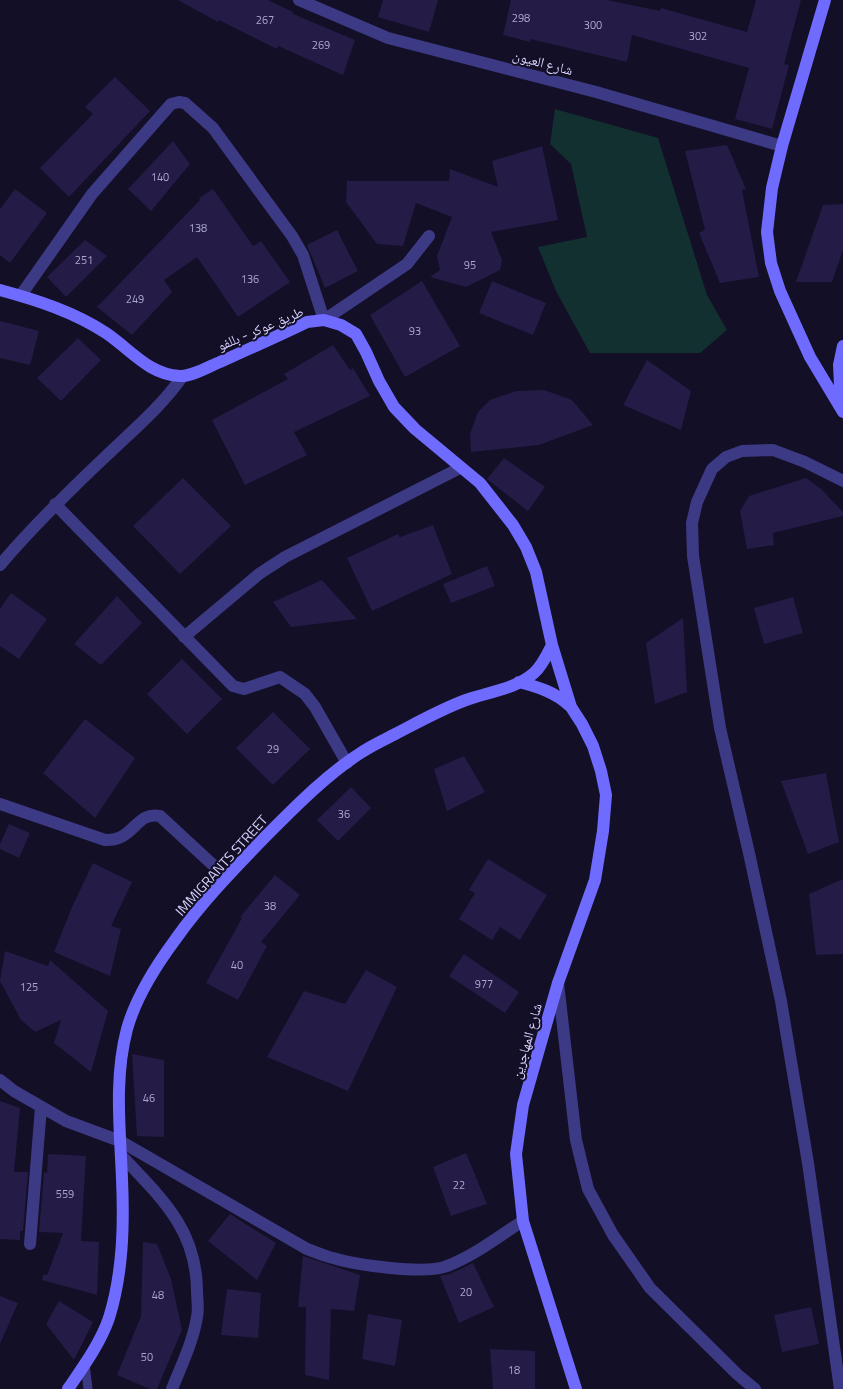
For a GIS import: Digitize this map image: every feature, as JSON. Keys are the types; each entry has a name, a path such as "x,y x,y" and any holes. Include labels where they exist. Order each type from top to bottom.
{"street":[{"name":"شارع العيون","path":"299,0 388,38 596,92 782,146"},
{"path":"825,0 782,146 772,188 767,232 771,263 780,291 810,357 842,410"},
{"path":"21,295 92,194 171,104 179,102 185,103 212,128 292,236 303,255 324,320 407,264 429,236"},
{"path":"0,290 45,303 106,333 148,366 165,374 182,376 172,392 155,410 55,504 0,564"},
{"name":"طريق عوكر - بللفو","path":"182,376 203,369 307,322 324,320 341,325 356,334 379,382 394,407 460,468 480,483 513,525 526,546 536,572 552,645"},
{"path":"842,410 839,365 843,346"},
{"path":"840,1389 808,1163 780,1001 720,728 693,556 692,523 697,502 712,469 726,457 742,451 773,450 805,462 843,481"},
{"path":"184,637 259,574 285,557 460,468"},
{"path":"55,504 233,686 244,689 280,677 306,694 347,763"},
{"name":"IMMIGRANTS STREET","path":"68,1389 85,1364 108,1319 118,1283 122,1247 120,1070 127,1029 136,1003 152,974 175,940 226,877 293,808 347,763 363,751 464,701 519,682 534,673 541,665 552,645"},
{"name":"شارع المهاجرين","path":"552,645 570,707"},
{"name":"شارع المهاجرين","path":"519,682 548,691 563,700 570,707 582,724 593,746 606,795 603,831 595,880 558,983 523,1105 516,1154 523,1221 543,1288 577,1388"},
{"path":"0,804 104,840 121,838 150,815 160,816 226,877"},
{"path":"558,983 576,1140 588,1189 613,1236 650,1288 736,1374 755,1389"},
{"path":"0,1080 14,1091 66,1121 120,1141 307,1249 334,1259 362,1264 427,1270 446,1267 466,1257 523,1221"},
{"path":"30,1244 41,1107"},
{"path":"121,1155 171,1210 189,1242 197,1275 197,1316 190,1344 172,1389"}],"lane":[{"path":"85,1364 88,1389"}],"green space":[{"path":"555,109 658,138 707,295 727,330 700,353 590,353 556,291 538,247 587,237 571,164 550,144"}],"building":[{"path":"178,0 268,0 293,12 293,14 355,40 343,75 278,46 277,49 219,20 218,22"},
{"path":"383,0 438,0 429,32 378,17"},
{"path":"511,0 607,0 660,11 661,8 747,32 756,0 801,0 784,64 789,65 772,129 735,119 749,68 632,35 627,62 530,39 530,42 503,35"},
{"path":"115,77 150,111 69,197 40,168 93,114 85,107"},
{"path":"173,141 190,164 151,211 128,189"},
{"path":"727,145 746,189 742,190 759,277 720,283 699,233 705,230 685,151"},
{"path":"542,146 558,220 491,232 502,260 500,270 466,287 430,277 440,270 437,256 452,217 416,203 403,246 377,244 346,202 347,181 449,181 450,169 498,187 492,161"},
{"path":"15,189 47,213 10,263 0,255 0,209"},
{"path":"213,189 253,246 261,241 290,282 238,317 197,257 164,280 172,292 132,335 97,307 200,200 199,198"},
{"path":"843,204 843,250 832,282 796,282 823,205"},
{"path":"337,230 358,271 325,288 307,245"},
{"path":"85,240 107,256 66,297 47,277"},
{"path":"422,281 460,346 405,377 370,315"},
{"path":"492,281 546,303 533,335 479,313"},
{"path":"0,321 39,331 30,365 0,358"},
{"path":"78,338 101,360 61,401 37,378"},
{"path":"333,345 350,370 353,368 370,396 294,432 307,455 245,485 212,420 288,379 284,374"},
{"path":"647,360 691,391 681,430 623,405"},
{"path":"544,390 572,400 593,425 539,445 471,452 470,434 478,412 490,400 516,391"},
{"path":"504,458 545,487 528,511 487,479"},
{"path":"183,478 231,526 180,574 133,526"},
{"path":"806,478 821,489 843,512 843,516 773,533 774,545 747,549 740,511 749,496"},
{"path":"433,525 452,574 372,611 347,558 398,534 400,537"},
{"path":"487,566 495,586 451,603 443,584"},
{"path":"322,580 357,619 291,627 273,602"},
{"path":"11,593 47,619 19,659 0,646 0,609"},
{"path":"117,596 142,623 101,665 74,644"},
{"path":"793,597 803,633 764,644 754,608"},
{"path":"683,618 687,692 655,704 646,643"},
{"path":"182,659 222,699 187,734 147,694"},
{"path":"273,712 310,749 273,785 236,748"},
{"path":"85,719 135,758 95,818 43,773"},
{"path":"464,756 485,792 447,811 434,769"},
{"path":"826,773 839,842 808,854 781,781"},
{"path":"351,787 371,808 338,841 317,820"},
{"path":"9,824 30,833 19,858 0,849 0,844"},
{"path":"488,859 547,895 520,940 500,927 492,940 459,919 475,893 469,890"},
{"path":"93,863 132,882 111,926 121,929 110,976 54,952 72,907"},
{"path":"275,875 300,895 261,942 267,946 238,1000 206,983 242,918 240,917"},
{"path":"843,879 843,954 816,955 809,894"},
{"path":"5,951 48,966 50,960 108,1011 91,1072 54,1043 61,1020 35,1032 21,1020 0,981"},
{"path":"464,954 519,992 505,1013 449,976"},
{"path":"366,970 397,987 348,1091 267,1057 304,991 345,1004"},
{"path":"132,1054 164,1060 164,1137 137,1136"},
{"path":"0,1101 20,1108 14,1172 28,1172 23,1231 20,1231 20,1240 0,1239"},
{"path":"466,1153 487,1204 451,1216 433,1167"},
{"path":"48,1154 86,1156 81,1241 99,1242 97,1295 42,1280 43,1275 47,1275 63,1233 39,1232 44,1172 47,1173"},
{"path":"230,1214 276,1243 257,1280 208,1241"},
{"path":"143,1242 157,1244 171,1279 182,1330 157,1389 150,1389 117,1375 141,1316"},
{"path":"303,1256 360,1275 354,1311 331,1309 329,1380 305,1375 306,1307 298,1307"},
{"path":"473,1263 494,1307 459,1323 440,1276 450,1274"},
{"path":"227,1289 261,1293 258,1338 221,1335"},
{"path":"0,1296 18,1303 0,1344"},
{"path":"59,1301 93,1322 74,1360 46,1324"},
{"path":"811,1307 819,1344 782,1352 774,1315"},
{"path":"368,1314 402,1320 395,1366 362,1359"},
{"path":"490,1349 535,1351 535,1389 493,1389"}]}
